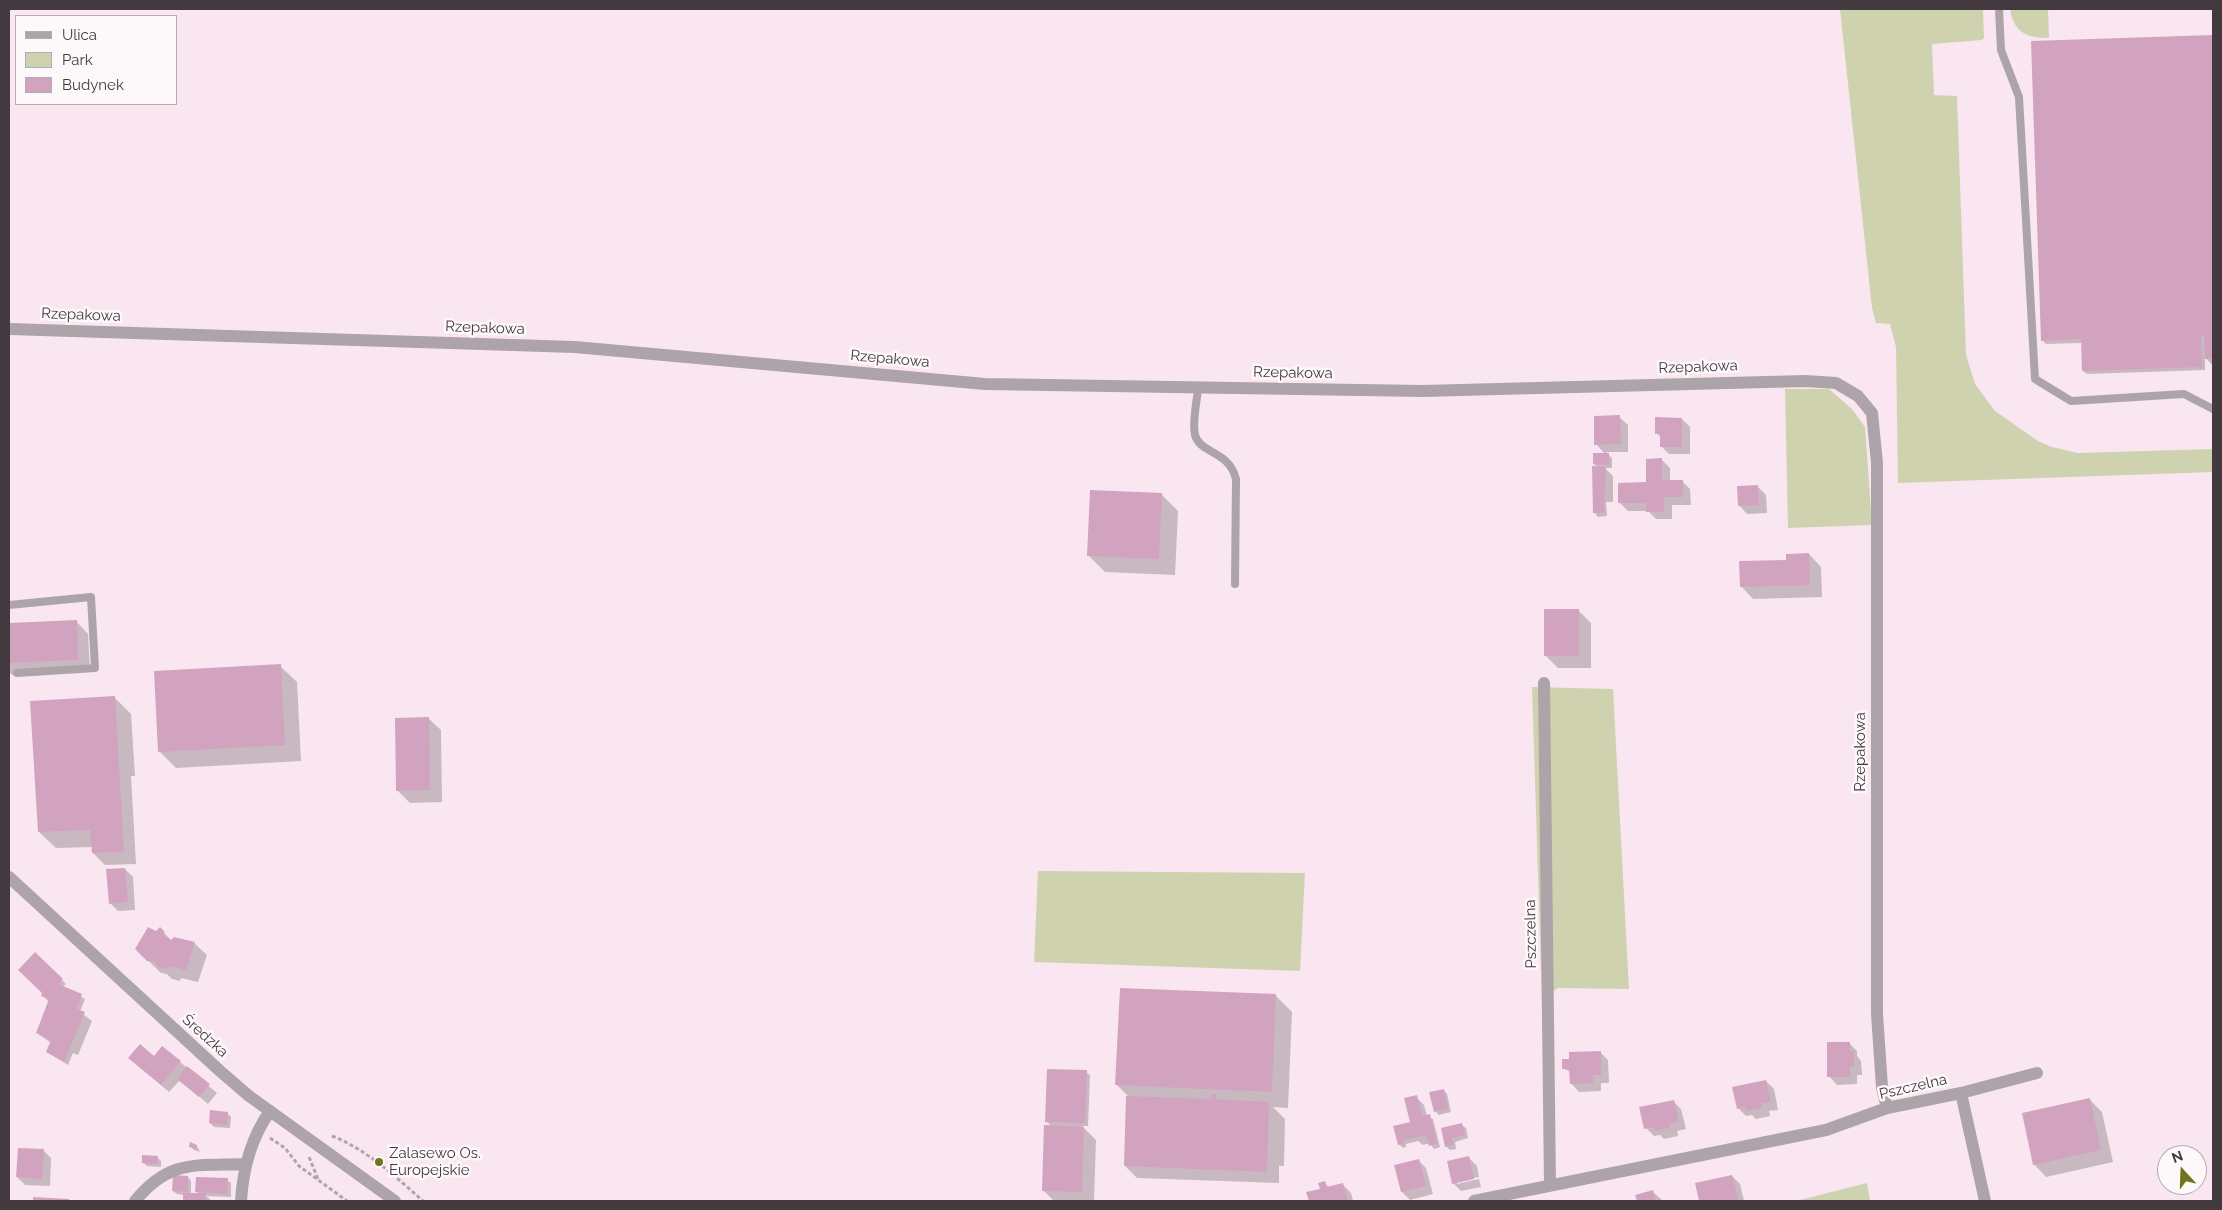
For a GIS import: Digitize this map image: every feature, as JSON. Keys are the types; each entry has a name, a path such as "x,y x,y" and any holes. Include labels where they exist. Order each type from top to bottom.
{"street":[{"name":"Rzepakowa","path":"9,329 575,347 985,384 1422,391 1805,381 1836,383 1858,396 1872,413 1877,463 1877,1014 1882,1087 1888,1108"},
{"name":"Pszczelna","path":"1544,683 1550,1186"},
{"name":"Średzka","path":"9,877 191,1045 270,1111 395,1201"},
{"name":"Pszczelna","path":"1474,1201 1826,1130 1888,1108 1961,1093 2037,1073"},
{"name":"Pszczelna","path":"1961,1093 1985,1201"},
{"path":"240,1201 245,1164 257,1129 270,1111"},
{"path":"135,1201 151,1184 170,1171 186,1166 245,1164"}],"lane":[{"path":"1999,9 2001,50 2019,97 2035,379 2071,401 2184,394 2209,409 2213,409"},
{"path":"1198,388 1195,426 1198,442 1228,462 1236,479 1235,584"},
{"path":"9,604 91,597 96,668 17,673"}],"path":[{"path":"257,1129 285,1148 299,1166 347,1201"}],"green space":[{"path":"1840,9 1983,9 1984,38 1982,40 1932,44 1934,95 1957,96 1966,355 1975,384 1995,411 2038,441 2052,447 2078,453 2213,449 2213,472 1898,483 1896,347 1890,324 1876,323 1872,308"},
{"path":"2010,9 2048,9 2049,38 2034,37 2018,29"},
{"path":"1785,389 1829,389 1852,409 1865,427 1872,525 1788,528"},
{"path":"1532,687 1613,689 1629,989 1558,988 1542,999"},
{"path":"1038,871 1305,873 1300,971 1034,962"},
{"path":"1867,1183 1870,1201 1796,1201"}],"building":[{"path":"2213,35 2213,359 2205,359 2204,336 2201,336 2202,367 2082,371 2081,339 2041,341 2031,41"},
{"path":"1620,415 1621,444 1594,445 1594,416"},
{"path":"1655,417 1682,418 1682,447 1660,447 1660,434 1655,434"},
{"path":"1593,453 1609,453 1609,465 1593,464"},
{"path":"1662,458 1662,480 1683,480 1683,497 1664,497 1664,512 1646,512 1646,503 1618,503 1618,483 1646,482 1646,459"},
{"path":"1592,466 1606,467 1604,513 1593,513"},
{"path":"1758,485 1759,505 1738,506 1737,486"},
{"path":"1090,490 1162,493 1159,559 1087,556"},
{"path":"1809,553 1810,585 1740,587 1739,561 1786,560 1786,554"},
{"path":"1544,609 1579,609 1579,656 1544,656"},
{"path":"77,620 78,660 9,663 9,623"},
{"path":"281,664 285,745 158,752 154,671"},
{"path":"115,696 124,852 92,853 90,830 38,832 30,701"},
{"path":"429,717 430,790 396,791 395,718"},
{"path":"125,868 128,902 109,904 106,869"},
{"path":"148,927 156,931 160,927 165,932 163,935 171,940 174,937 195,942 186,970 169,966 167,969 159,968 155,962 147,961 135,949"},
{"path":"35,952 63,979 58,984 82,994 77,1009 85,1012 64,1062 46,1052 51,1040 36,1033 49,999 41,996 42,993 18,970"},
{"path":"1120,988 1276,994 1272,1092 1115,1085"},
{"path":"1827,1042 1850,1042 1850,1051 1854,1051 1854,1067 1850,1067 1850,1077 1827,1077"},
{"path":"140,1044 154,1056 162,1046 181,1061 161,1085 128,1058"},
{"path":"1601,1051 1601,1075 1593,1075 1593,1083 1570,1084 1569,1069 1562,1069 1562,1059 1569,1059 1569,1052"},
{"path":"187,1066 210,1084 199,1097 177,1079"},
{"path":"1047,1069 1087,1070 1085,1123 1045,1122"},
{"path":"1766,1080 1771,1102 1761,1103 1762,1108 1747,1111 1746,1107 1737,1109 1732,1087"},
{"path":"1444,1089 1448,1109 1434,1112 1429,1092"},
{"path":"1212,1094 1216,1094 1216,1099 1269,1102 1267,1172 1124,1166 1126,1096 1211,1099"},
{"path":"1417,1095 1422,1116 1430,1114 1437,1144 1429,1146 1426,1135 1403,1140 1403,1144 1398,1145 1393,1126 1410,1122 1404,1098"},
{"path":"2090,1098 2101,1150 2033,1165 2022,1113"},
{"path":"1674,1100 1679,1122 1669,1124 1670,1128 1655,1131 1654,1127 1644,1129 1639,1107"},
{"path":"210,1110 228,1112 227,1125 209,1123"},
{"path":"1462,1123 1465,1135 1452,1138 1453,1145 1445,1147 1441,1128"},
{"path":"1044,1125 1084,1127 1082,1192 1042,1191"},
{"path":"190,1142 197,1145 196,1149 189,1147"},
{"path":"18,1148 44,1149 42,1179 16,1177"},
{"path":"142,1155 158,1156 157,1164 142,1163"},
{"path":"1469,1156 1474,1179 1452,1184 1447,1161"},
{"path":"1419,1159 1426,1186 1401,1192 1394,1165"},
{"path":"173,1175 188,1176 188,1192 172,1191"},
{"path":"1732,1175 1738,1199 1699,1201 1695,1183"},
{"path":"196,1177 228,1178 227,1194 195,1192"},
{"path":"1325,1181 1327,1187 1343,1183 1348,1201 1309,1201 1306,1192 1320,1189 1318,1183"},
{"path":"1653,1190 1656,1201 1637,1201 1635,1195"},
{"path":"183,1193 206,1193 205,1201 183,1201"},
{"path":"33,1197 69,1199 69,1201 33,1201"}],"place":[{"name":"Zalasewo Os. Europejskie","path":"379,1162"}]}
